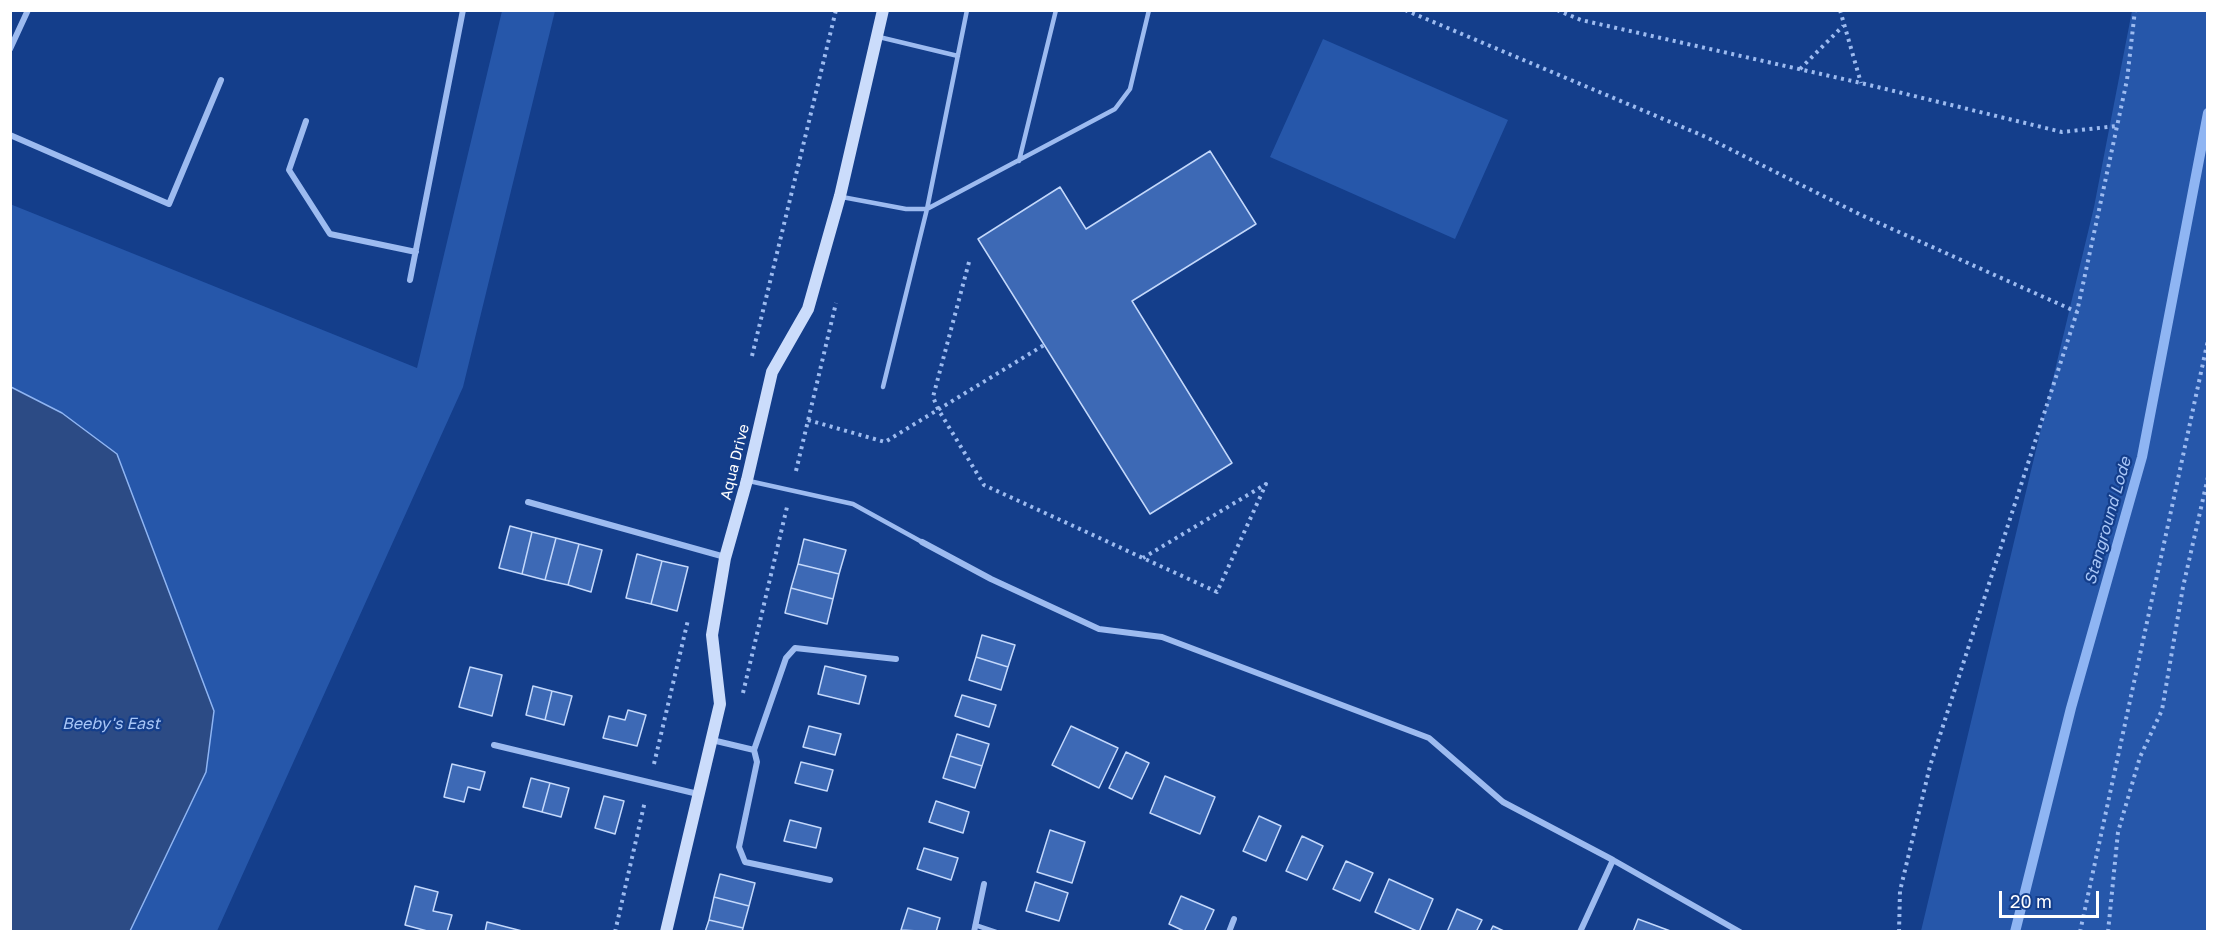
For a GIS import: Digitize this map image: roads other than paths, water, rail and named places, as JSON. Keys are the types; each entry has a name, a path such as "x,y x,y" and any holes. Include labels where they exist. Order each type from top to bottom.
{"street":[{"path":"10,49 28,10"},
{"path":"410,280 463,10"},
{"name":"Aqua Drive","path":"666,932 720,704 712,635 726,558 772,372 808,309 840,196 883,10"},
{"path":"10,135 169,204 221,80"},
{"path":"306,121 288,170 330,234 416,252"},
{"path":"528,502 726,558"},
{"path":"922,542 991,579 1099,629 1162,637 1429,738 1503,802 1613,860 1740,932"},
{"path":"830,880 745,862 739,847 757,762 754,750 786,658 795,648 896,659"},
{"path":"711,740 754,750"},
{"path":"494,745 699,794"},
{"path":"1580,932 1613,860"},
{"path":"975,928 984,884"},
{"path":"1229,932 1233,919"}],"lane":[{"path":"884,387 927,209 967,10"},
{"path":"1019,161 1056,10"},
{"path":"840,196 906,209 927,209 1115,109 1131,89 1149,10"},
{"path":"877,36 958,56"},
{"path":"747,480 853,504 922,542"},
{"path":"975,928 996,932"}],"water":[{"name":"Beeby's East","path":"11,387 62,413 117,454 214,711 206,772 130,931 11,931"}],"waterway":[{"name":"Stanground Lode","path":"2015,932 2071,708 2142,457 2208,113"}]}
